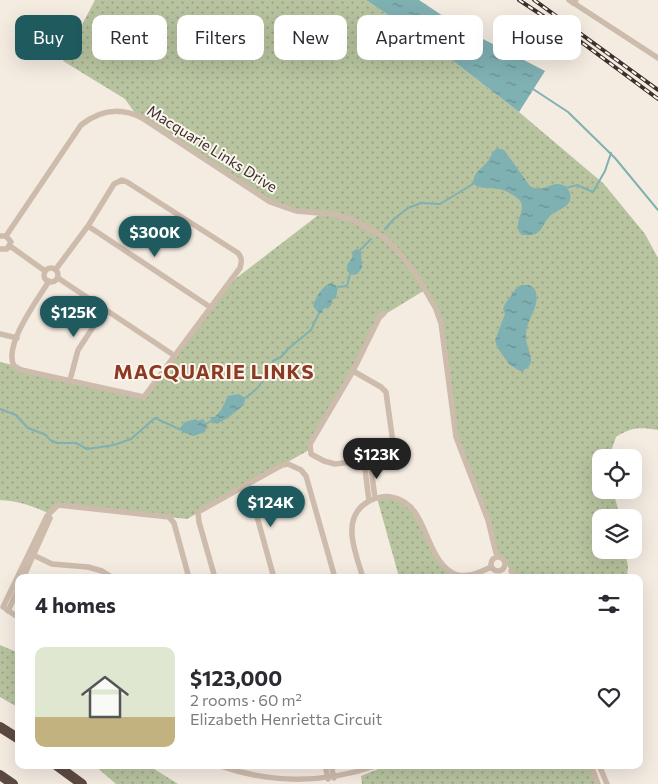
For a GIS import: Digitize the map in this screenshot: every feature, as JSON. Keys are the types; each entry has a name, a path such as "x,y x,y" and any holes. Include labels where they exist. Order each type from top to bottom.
{"highway":[{"path":"0,727 15,736"},
{"path":"61,769 82,784"},
{"path":"0,775 13,784"}],"street":[{"path":"572,1 658,58"},
{"name":"Macquarie Links Drive","path":"3,236 81,125 94,116 108,112 124,112 142,118 262,197 280,206 296,211 340,216 374,230 393,247 420,281 436,309 441,323 456,437 488,520 497,557"},
{"path":"48,281 22,323 12,358 12,363 15,367 144,397 240,268 241,257 238,253 122,180 114,184 88,226 56,269"},
{"path":"88,226 210,307"},
{"path":"3,236 11,242 10,246 45,271"},
{"path":"0,249 5,250 10,246"},
{"path":"45,271 50,267 56,269"},
{"path":"56,269 58,278"},
{"path":"45,271 45,278 48,281"},
{"path":"48,281 54,281 58,278"},
{"path":"58,278 175,356"},
{"path":"70,380 78,350 105,309"},
{"path":"353,370 381,387 387,397 394,450 386,458 330,463 310,454 310,444 353,370 379,318 384,313"},
{"path":"0,334 17,338"},
{"path":"367,460 372,500"},
{"path":"214,574 198,512 284,464 289,464 303,472 306,476 334,574"},
{"path":"248,484 273,574"},
{"path":"362,574 351,530 356,513 362,506 372,500 395,498 413,508 435,553 453,574"},
{"path":"21,574 50,514 54,508 62,505 169,517 174,523 188,574"},
{"path":"24,574 31,554"},
{"path":"31,554 52,564 94,568 105,574"},
{"path":"497,557 504,561 504,568 502,570 497,572 491,567 492,561 497,557"},
{"path":"475,574 491,567"},
{"path":"4,608 15,586"},
{"path":"4,608 15,593"},
{"path":"4,608 15,615"},
{"path":"230,769 264,780 299,782 331,779 368,769"},
{"path":"327,769 331,779"},
{"path":"331,769 331,779"},
{"path":"592,769 598,784"},
{"path":"601,769 607,784"}],"green space":[{"name":"MACQUARIE LINKS","path":"95,0 366,0 388,15 357,15 357,60 452,60 519,112 604,184 645,234 658,258 658,430 646,428 626,431 616,437 612,449 592,449 592,499 615,499 618,509 592,509 592,559 627,559 627,574 512,574 503,558 497,557 493,534 456,436 442,324 425,290 379,318 309,450 187,519 58,505 50,514 26,504 0,500 0,362 143,397 226,286 321,213 280,206 137,116 125,99 63,61 82,60 82,25"},
{"path":"387,497 407,503 435,553 453,574 398,574 377,498"},
{"path":"0,645 15,651 15,706 0,697"},
{"path":"99,769 154,769 178,784 116,784"},
{"path":"378,769 593,769 599,784 362,784 361,776"}],"water":[{"path":"366,0 419,0 442,15 388,15"},
{"path":"483,39 493,44 493,60 524,60 545,71 519,112 452,60 483,60"},
{"path":"497,148 504,150 530,186 539,189 559,184 565,186 570,192 571,198 567,205 549,217 541,230 535,234 522,235 519,230 522,206 516,197 502,190 482,188 473,184 476,173"},
{"path":"357,249 361,251 362,268 357,274 352,275 347,271 347,265 352,258 353,251"},
{"path":"331,283 338,287 336,298 332,300 331,306 323,309 323,313 319,313 313,306 314,303 322,289"},
{"path":"529,285 534,288 537,300 526,334 531,361 530,365 522,372 509,364 497,347 495,340 505,314 503,309 505,304 517,287"},
{"path":"239,394 245,398 244,405 217,424 212,422 210,417 215,417 221,410 228,396"},
{"path":"196,419 198,421 203,419 207,426 205,432 193,436 179,429 185,422"}],"waterway":[{"path":"533,89 568,112 615,158 658,210"},
{"path":"566,188 577,185 593,192 605,171 611,153"},
{"path":"385,229 408,208 421,203 440,204 473,184"},
{"path":"360,250 371,239"},
{"path":"338,287 347,286 350,274"},
{"path":"245,398 263,382 273,361 281,357 311,330 319,313"},
{"path":"0,409 16,415 28,428 46,435 50,440 57,443 76,443 87,449 114,445 131,439 155,418 179,429"},
{"path":"206,424 211,421"}],"railway":[{"path":"519,0 569,33 658,99"},
{"path":"534,0 658,90"}],"district":[{"name":"MACQUARIE LINKS","path":"214,372"}]}
